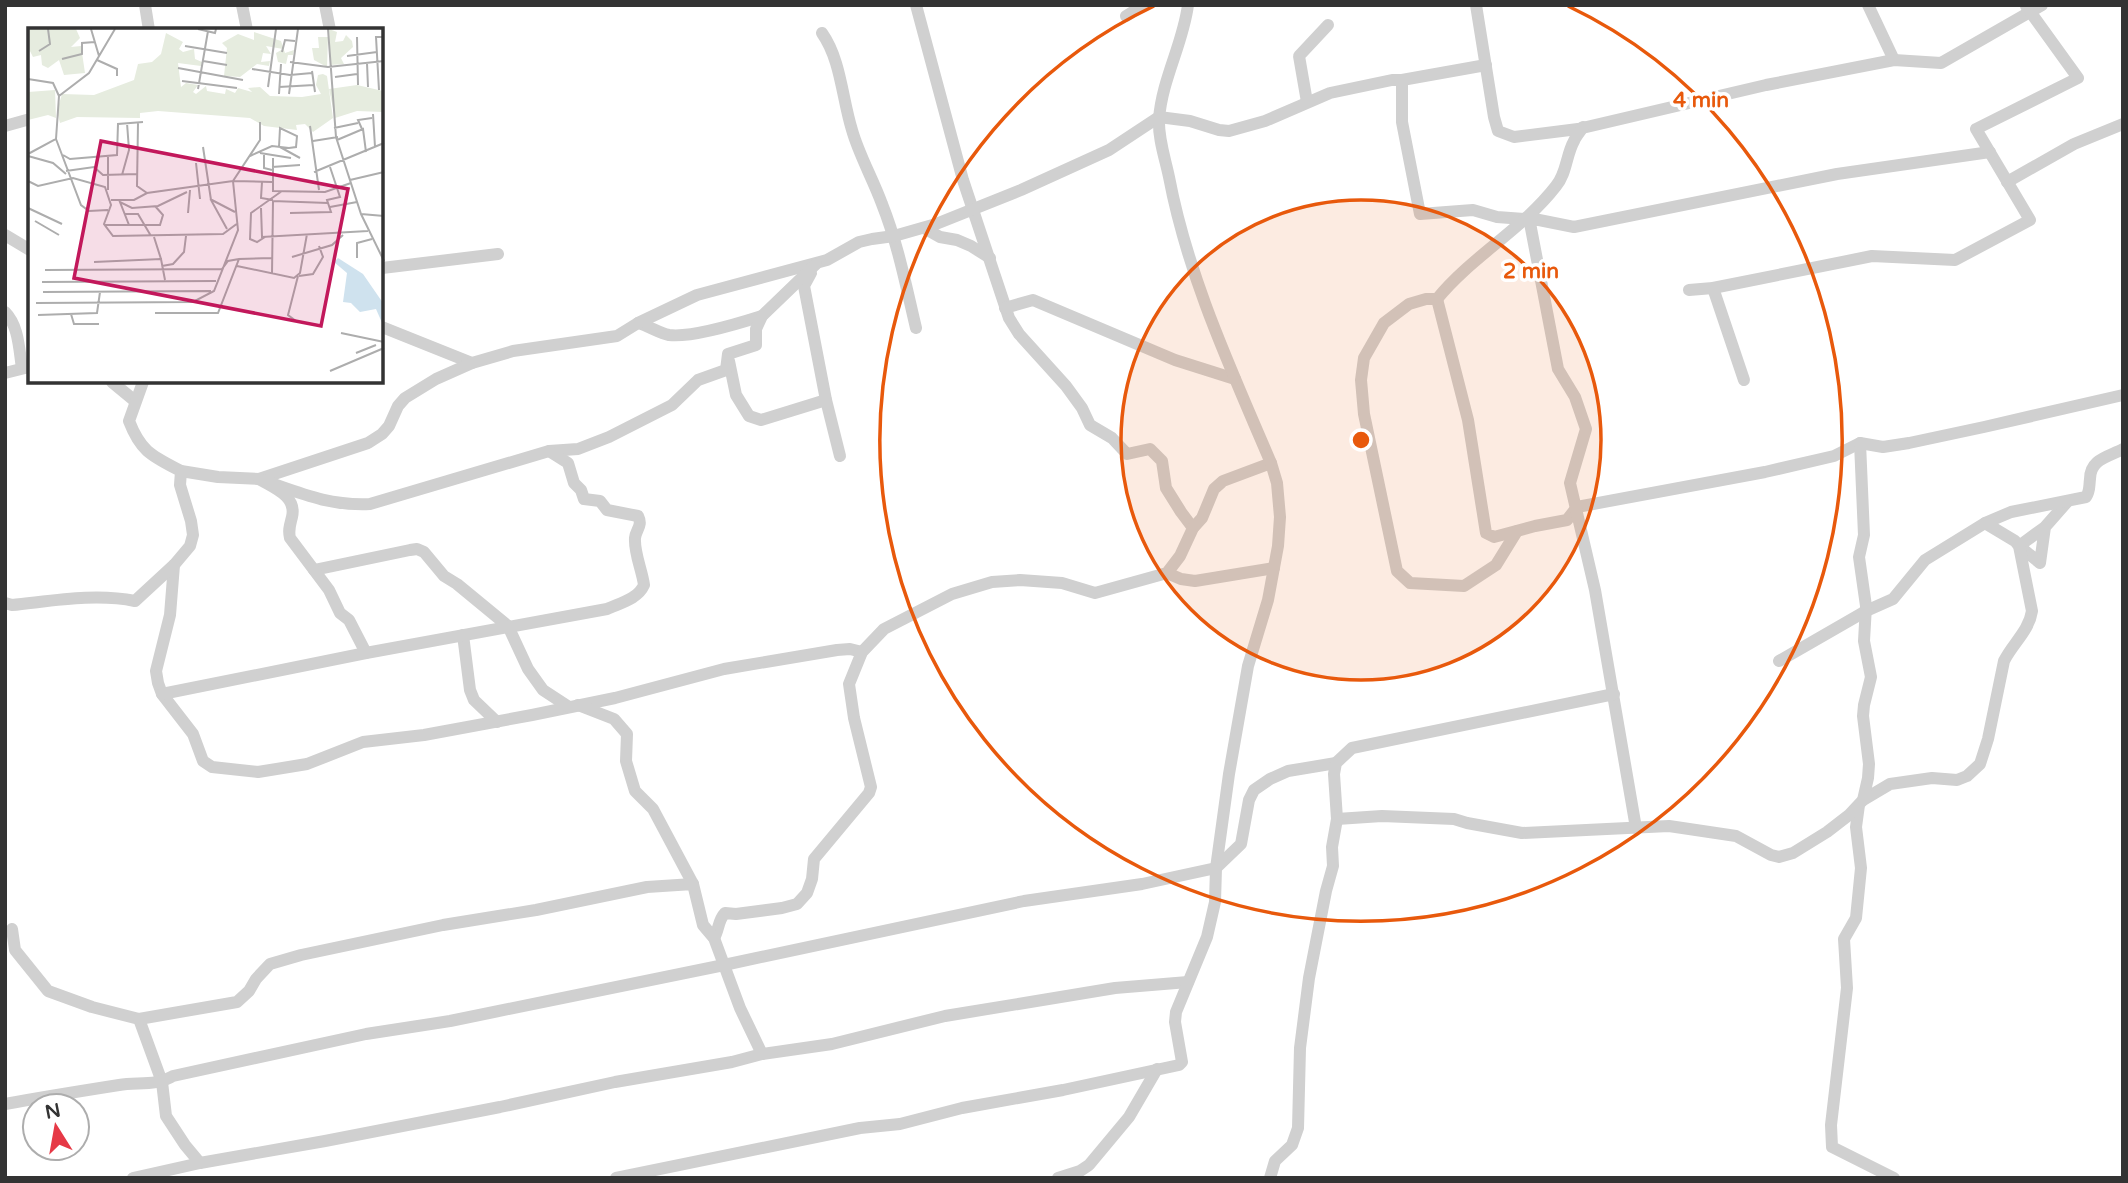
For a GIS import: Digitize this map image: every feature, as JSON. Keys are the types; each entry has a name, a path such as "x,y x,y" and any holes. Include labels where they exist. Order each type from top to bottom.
{"street":[{"path":"145,5 149,28"},
{"path":"242,5 247,28"},
{"path":"325,5 330,28"},
{"path":"916,5 972,208 1005,308 1019,334 1066,386 1090,425 1112,438 1127,454 1150,449 1162,461 1166,488 1193,528"},
{"path":"1126,16 1144,5"},
{"path":"616,1178 860,1128 900,1124 962,1108 1063,1090 1179,1065 1182,1062 1175,1022 1176,1012 1206,937 1215,902 1216,868 1229,774 1248,666 1268,600 1278,546 1280,517 1277,483 1270,463 1207,312 1190,260 1159,132 1167,74 1186,22 1188,5"},
{"path":"1476,5 1498,131 1514,137 1583,127 1766,85 1894,60 1941,63 2028,9 2042,5"},
{"path":"1868,5 1894,60"},
{"path":"1689,290 1713,288 1872,256 1955,260 2030,220 1976,129 2078,78 2028,9"},
{"path":"1307,102 1299,55 1328,24"},
{"path":"822,33 829,42 836,63 852,131 894,236 916,328"},
{"path":"259,479 368,443 389,426 398,405 405,398 436,379 471,363 513,351 617,336 697,295 827,260 859,243 924,228 1021,190 1109,150 1159,117 1190,121 1229,131 1265,121 1330,93 1486,65"},
{"path":"1402,80 1402,122 1420,214 1473,209 1497,217 1524,219"},
{"path":"5,126 28,120"},
{"path":"2007,182 2074,144 2123,124"},
{"path":"1437,299 1471,262 1502,240 1559,184 1573,142 1583,127"},
{"path":"1636,828 1614,694 1577,506 1570,483 1586,429 1575,397 1558,369 1529,218 1574,227 1837,174 1990,152"},
{"path":"924,228 940,237 971,246 990,259"},
{"path":"5,235 28,249"},
{"path":"383,268 498,254"},
{"path":"728,354 755,345 756,329 762,316 816,263"},
{"path":"816,263 804,286 826,400 841,456"},
{"path":"1713,288 1744,380"},
{"path":"1437,299 1468,420 1486,533 1494,537 1567,520 1577,506 1765,472 1834,456 1860,443 1883,447 1909,443 2123,395"},
{"path":"1437,299 1409,304 1384,323 1364,358 1361,380 1364,414 1397,571 1410,583 1464,586 1496,565 1517,531"},
{"path":"1005,308 1033,300 1175,360 1236,379"},
{"path":"5,312 16,331 26,368 5,373"},
{"path":"638,323 668,335 729,326 762,316"},
{"path":"383,327 471,363"},
{"path":"728,354 736,396 749,416 761,420 826,400"},
{"path":"144,383 130,421 137,440 152,456 181,471 218,477 259,479 320,500 346,505 370,504 549,451 578,449 599,441 672,405 698,380 726,370 728,354"},
{"path":"113,383 135,401"},
{"path":"1860,443 1864,538 1859,557 1866,611 1864,641 1871,680 1864,705 1869,764 1856,827 1861,868 1856,918 1844,939 1847,988 1830,1125 1832,1147 1895,1178"},
{"path":"1779,661 1866,611 1893,599 1925,560 1985,523 2011,512 2067,502 2088,495 2093,465 2123,449"},
{"path":"162,694 607,609 641,592 643,585 635,541 641,524 638,516 607,510 600,501 584,499 574,482 568,463 549,451"},
{"path":"714,938 720,918 725,913 736,914 797,904 807,893 814,859 869,793 871,787 854,718 849,684 862,652 884,629 952,594 992,582 1020,580 1062,583 1095,593 1167,573 1180,556 1193,528 1202,518 1214,489 1223,481 1270,463"},
{"path":"5,603 12,605 114,598 135,601 174,565 190,546 193,535 180,485 181,471"},
{"path":"259,479 290,499 294,508 288,531 290,538 329,590 340,613 349,620 366,653"},
{"path":"2019,546 2045,527 2067,502"},
{"path":"1985,523 2015,541 2040,563 2045,527"},
{"path":"1337,820 1382,816 1454,819 1522,833 1669,826 1736,836 1779,857 1793,853 1827,832 1861,802 1890,785 1932,778 1957,780 1967,776 1980,764 1988,739 2004,661 2031,620 2031,604 2019,546"},
{"path":"314,570 417,549 424,552 444,576 508,626 528,669 543,690 573,706 614,719 627,734 626,761 635,791 653,809 693,884 704,925 714,938 746,1023 762,1054"},
{"path":"174,565 170,615 156,671 158,683 162,694 193,734 203,761 212,767 258,772 307,764 363,742 497,722 615,698 724,669 837,650 862,652"},
{"path":"1167,573 1195,581 1274,568"},
{"path":"463,635 470,690 474,700 497,722"},
{"path":"5,1104 117,1085 162,1082 173,1076 366,1034 450,1021 1024,901 1142,884 1216,868 1241,844 1249,800 1254,790 1288,771 1336,763 1352,748 1614,694"},
{"path":"1270,1178 1275,1161 1292,1145 1298,1128 1300,1048 1313,956 1333,866 1332,847 1337,820 1334,774 1336,763"},
{"path":"12,929 15,950 48,991 92,1007 139,1018 237,1002 270,964 342,945 647,887 693,884"},
{"path":"133,1178 615,1082 732,1062 762,1054 832,1044 946,1016 1115,988 1188,982"},
{"path":"139,1018 162,1082 166,1116 200,1163"},
{"path":"1058,1178 1080,1171 1088,1165 1129,1117 1157,1069"}]}
